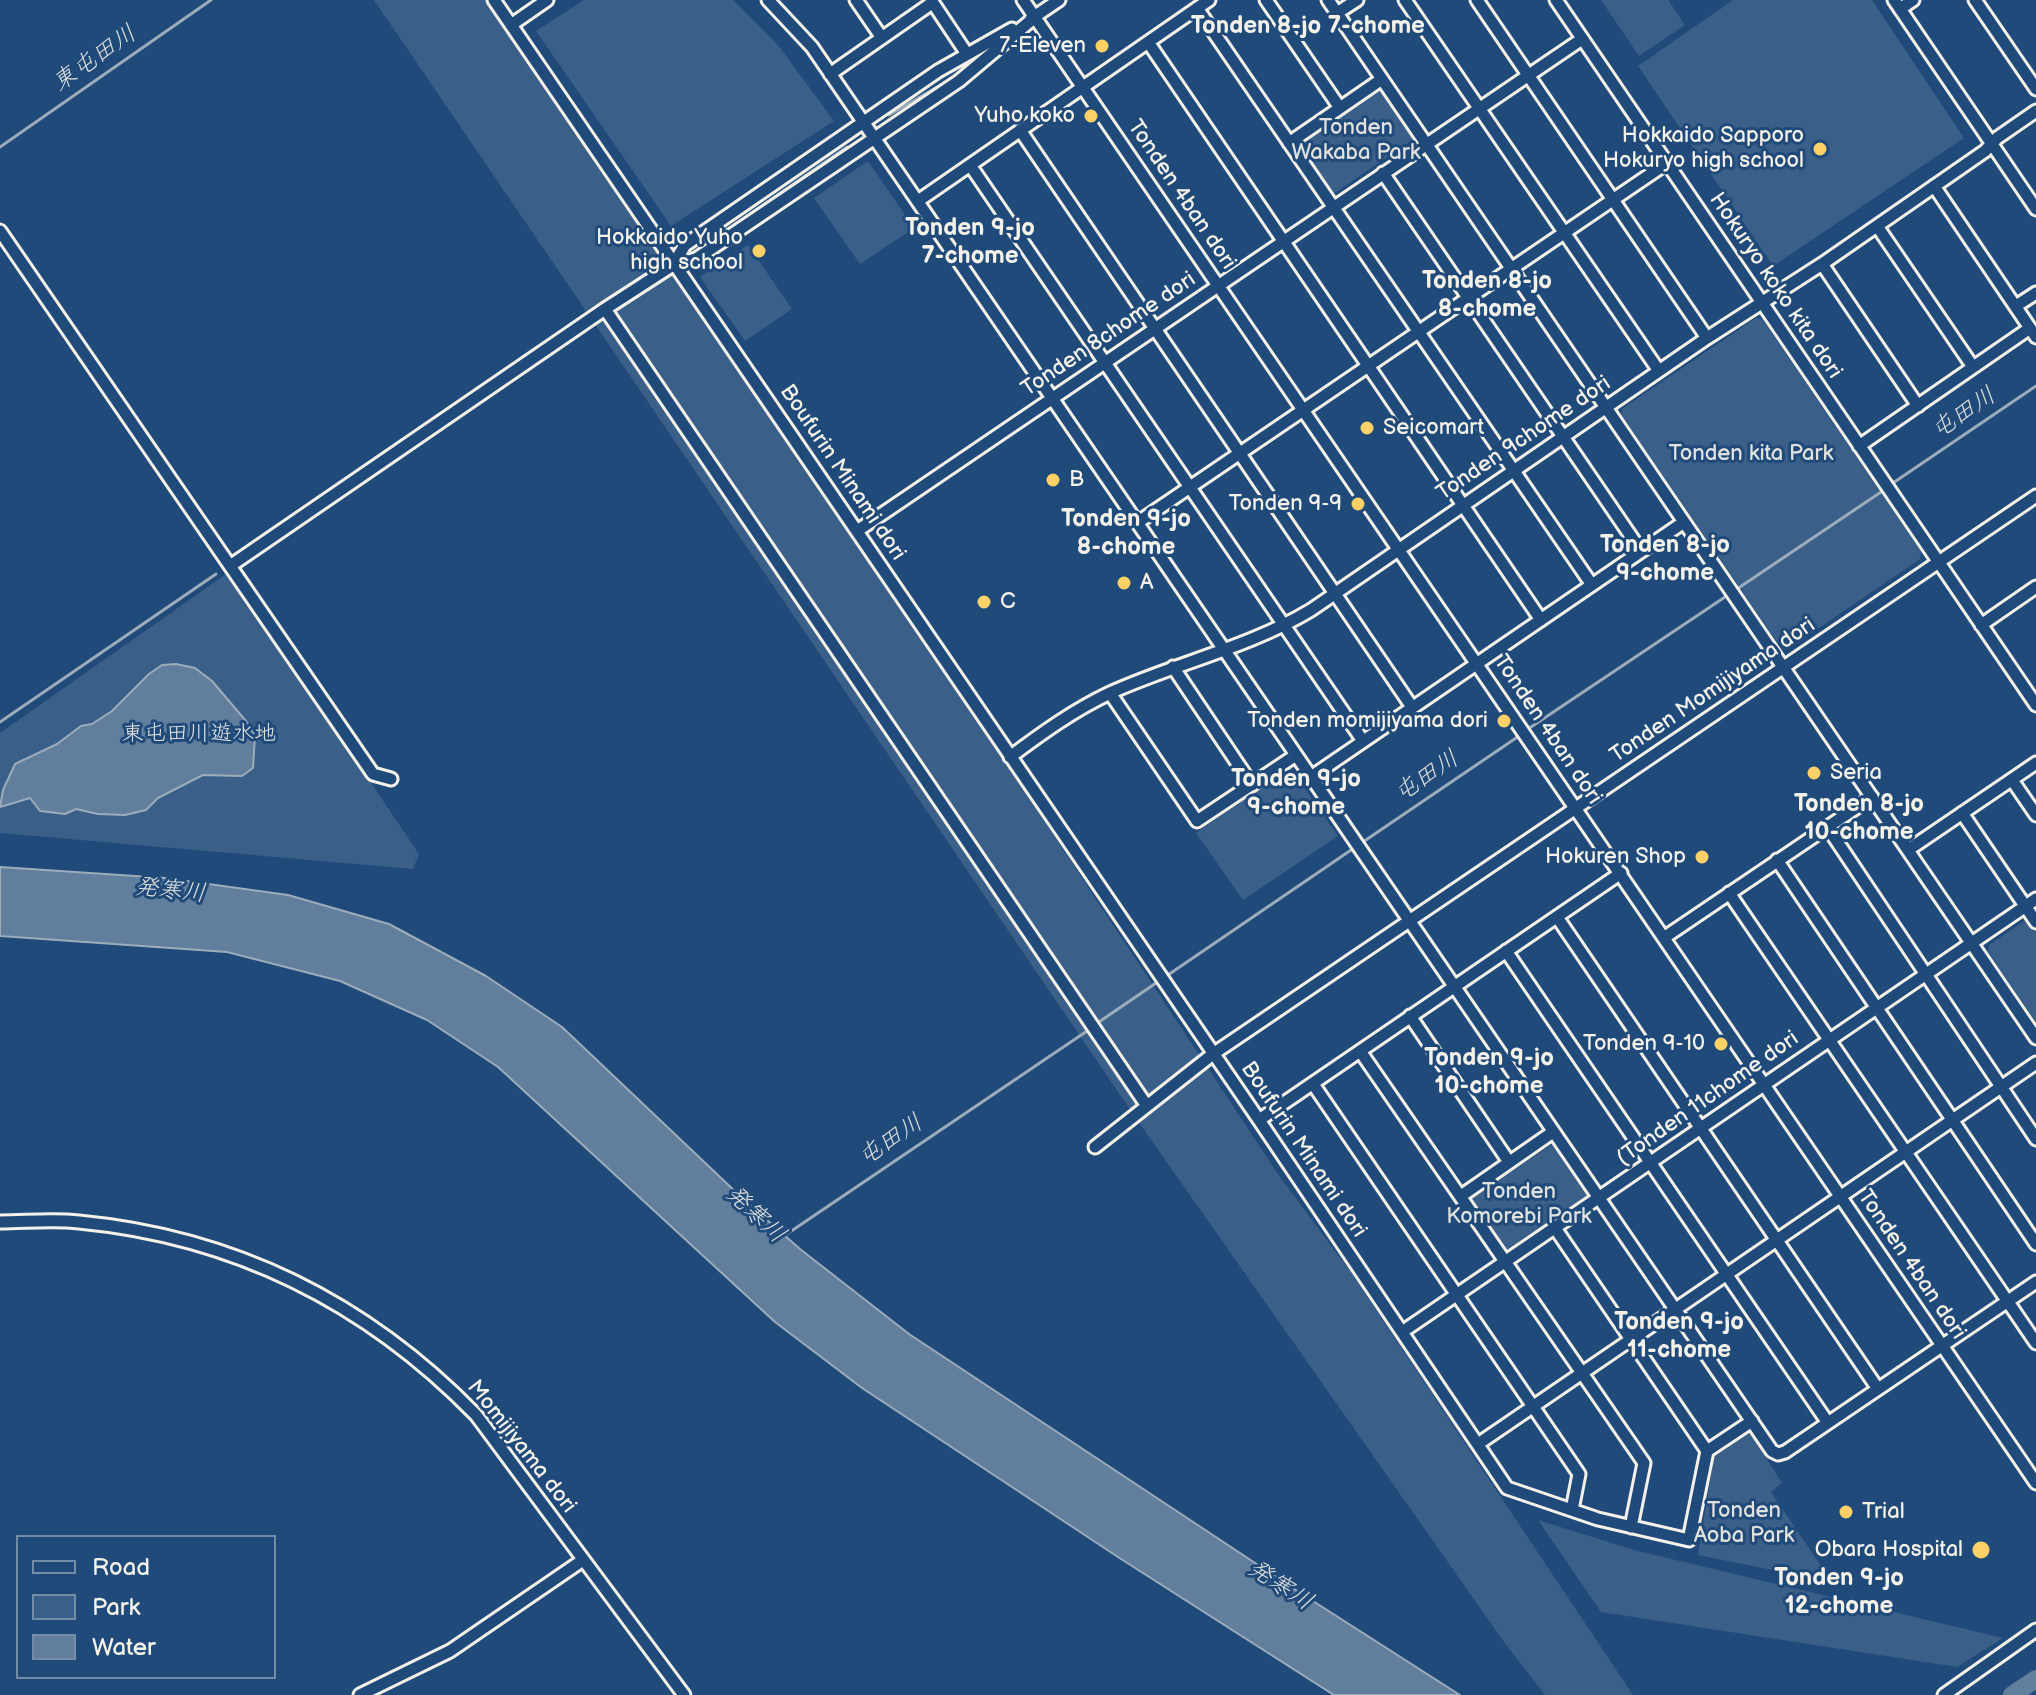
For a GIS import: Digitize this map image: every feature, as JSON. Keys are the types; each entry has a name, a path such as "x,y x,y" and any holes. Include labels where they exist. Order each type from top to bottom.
{"street":[{"name":"Boufurin Minami dori","path":"494,0 1507,1488 1631,1527 1689,1540 1707,1451"},
{"path":"511,25 547,0"},
{"path":"768,0 812,47 1772,1451 1778,1454 1828,1423 2036,1282"},
{"path":"856,0 882,38"},
{"name":"Tonden 4ban dori","path":"1023,0 2036,1483"},
{"path":"230,566 605,309 673,265 696,259 959,81 1059,0"},
{"path":"918,201 1209,0"},
{"path":"1266,0 1340,108"},
{"path":"1328,0 2036,1038"},
{"path":"1337,13 1357,0"},
{"path":"1405,0 1659,371"},
{"path":"1477,0 1707,338"},
{"name":"Hokuryo koko kita dori","path":"1556,0 1939,562"},
{"path":"1913,0 1897,4 2036,209"},
{"path":"1975,0 2036,89"},
{"path":"830,74 932,1 967,54"},
{"path":"1197,8 1592,585"},
{"path":"673,265 685,245 863,122 967,54 1035,17"},
{"name":"Tonden 8chome dori","path":"857,531 1582,39"},
{"path":"1148,42 1541,620"},
{"path":"1289,143 1382,79"},
{"name":"Tonden 9chome dori","path":"1010,757 1052,726 1110,693 1285,626 1707,338 1822,264 1985,151 2036,111"},
{"path":"1020,130 1412,707"},
{"path":"1137,523 1667,163"},
{"path":"970,165 1363,741"},
{"path":"1383,173 1641,551"},
{"path":"1859,446 1973,367 2033,333 1934,186"},
{"path":"1877,226 1973,367"},
{"path":"0,231 373,774 391,779"},
{"path":"1822,264 1918,406"},
{"path":"2016,306 2036,293"},
{"path":"605,309 1147,1106"},
{"name":"Tonden Momijiyama dori","path":"1095,1147 1213,1054 2036,496"},
{"path":"1311,777 1684,522"},
{"path":"1939,562 2036,705"},
{"path":"1981,625 2036,587"},
{"path":"1173,667 1252,785"},
{"path":"1110,693 1197,821 1296,755"},
{"path":"1908,850 2036,763"},
{"path":"2012,780 2036,815"},
{"path":"1665,937 1872,797"},
{"path":"1962,813 2036,922"},
{"path":"1828,828 2036,1139"},
{"path":"1777,860 2036,1244"},
{"path":"1259,1120 1621,873"},
{"path":"1729,893 2036,1343"},
{"name":"(Tonden 11chome dori","path":"1402,1332 2036,899"},
{"path":"1557,917 1878,1389"},
{"path":"1506,951 1828,1423"},
{"path":"1410,1016 1509,1162"},
{"path":"1360,1051 1644,1463 1631,1527"},
{"path":"1478,1444 2036,1063"},
{"path":"1313,1084 1579,1474 1572,1510"},
{"path":"1461,1196 1553,1132"},
{"name":"Momijiyama dori","path":"0,1222 77,1221 154,1232 230,1253 298,1281 342,1305 390,1338 441,1379 476,1415 684,1695"},
{"path":"1555,1228 1707,1451 1752,1421"},
{"path":"360,1695 450,1651 583,1560"},
{"path":"1944,1695 2036,1630"}],"green space":[{"path":"374,0 489,0 915,632 957,689 1278,1174 1350,1271 1633,1695 1545,1695 1504,1642 1142,1127"},
{"path":"584,0 733,0 778,45 834,121 671,226 536,31"},
{"path":"1601,0 1668,0 1685,25 1639,56"},
{"name":"Hokkaido Sapporo Hokuryo high school","path":"1733,0 1872,0 1964,138 1773,266 1638,66"},
{"name":"Tonden Wakaba Park","path":"1378,89 1384,90 1414,133 1412,140 1335,193 1330,191 1298,146 1300,141"},
{"path":"868,161 914,228 860,264 814,198"},
{"path":"748,245 792,309 745,341 700,277"},
{"name":"Tonden kita Park","path":"1756,318 1762,319 1921,552 1920,559 1787,650 1782,649 1621,414 1623,408"},
{"name":"東屯田川遊水地","path":"229,572 419,854 413,869 0,833 0,733"},
{"path":"1290,767 1338,836 1243,900 1196,833"},
{"path":"2024,921 2029,921 2036,932 2036,1023 1988,951 1989,945"},
{"name":"Tonden Komorebi Park","path":"1553,1144 1589,1197 1508,1253 1470,1199"},
{"name":"Tonden Aoba Park","path":"1750,1432 1782,1483 1771,1492 1832,1582 1698,1555 1714,1457"},
{"path":"1538,1520 1634,1550 2003,1638 1957,1667 1601,1612"}],"water":[{"path":"162,665 195,668 212,681 246,721 255,736 253,768 242,776 203,775 158,798 146,810 125,815 76,809 65,814 40,811 30,798 0,807 3,790 15,764 57,744 81,726 92,724 112,711 149,674"},
{"name":"発寒川","path":"0,867 165,878 288,895 389,924 486,976 562,1027 800,1249 909,1334 1460,1695 1334,1695 1121,1559 862,1388 775,1322 498,1067 427,1020 340,981 227,952 0,936"}],"waterway":[{"name":"東屯田川","path":"0,147 211,0"},
{"path":"889,115 944,83"},
{"path":"701,248 847,147"},
{"name":"屯田川","path":"1890,485 2036,386"},
{"name":"屯田川","path":"1734,591 1884,490"},
{"path":"0,722 216,574"},
{"name":"屯田川","path":"1525,731 1728,595"},
{"name":"屯田川","path":"1360,844 1519,736"},
{"name":"屯田川","path":"1165,977 1354,848"},
{"name":"屯田川","path":"1096,1024 1159,981"},
{"name":"屯田川","path":"781,1238 1090,1029"},
{"path":"2012,1695 2036,1679"}],"place":[{"name":"7-Eleven","path":"1102,46"},
{"name":"Yuho koko","path":"1091,116"},
{"name":"Hokkaido Sapporo Hokuryo high school","path":"1820,149"},
{"name":"Hokkaido Yuho high school","path":"759,251"},
{"name":"Seicomart","path":"1367,428"},
{"name":"B","path":"1053,480"},
{"name":"Tonden 9-9","path":"1358,504"},
{"name":"A","path":"1124,583"},
{"name":"C","path":"984,602"},
{"name":"Tonden momijiyama dori","path":"1504,721"},
{"name":"Seria","path":"1814,773"},
{"name":"Hokuren Shop","path":"1702,857"},
{"name":"Tonden 9-10","path":"1721,1044"},
{"name":"Trial","path":"1846,1512"},
{"name":"Obara Hospital","path":"1981,1550"}],"district":[{"name":"Tonden 8-jo 7-chome","path":"1308,27"},
{"name":"Tonden 9-jo 7-chome","path":"970,243"},
{"name":"Tonden 8-jo 8-chome","path":"1487,296"},
{"name":"Tonden 9-jo 8-chome","path":"1126,534"},
{"name":"Tonden 8-jo 9-chome","path":"1665,560"},
{"name":"Tonden 9-jo 9-chome","path":"1296,794"},
{"name":"Tonden 8-jo 10-chome","path":"1859,819"},
{"name":"Tonden 9-jo 10-chome","path":"1489,1073"},
{"name":"Tonden 9-jo 11-chome","path":"1679,1337"},
{"name":"Tonden 9-jo 12-chome","path":"1839,1593"}]}
